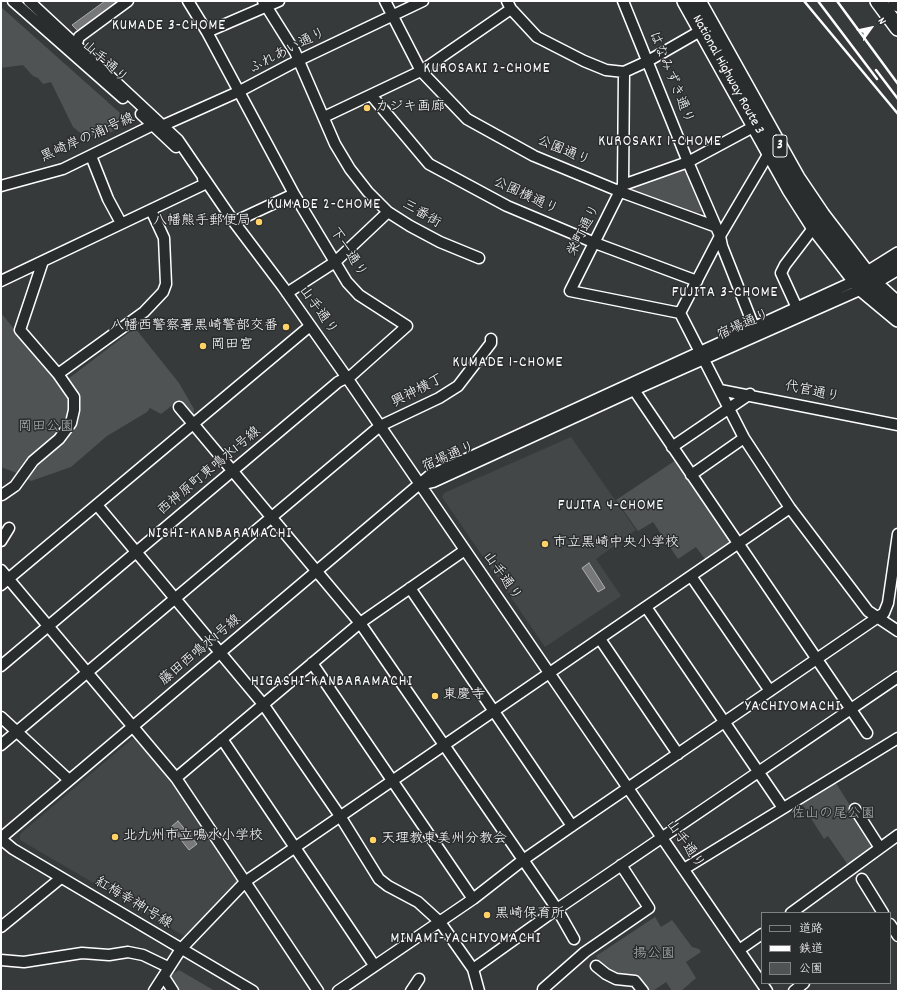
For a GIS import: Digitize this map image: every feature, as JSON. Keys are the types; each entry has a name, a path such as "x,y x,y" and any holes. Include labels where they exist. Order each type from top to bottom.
{"highway":[{"name":"National Highway Route 3","path":"686,1 769,153 814,227 865,281 898,319"},
{"name":"National Highway Route 3","path":"698,1 797,178 865,281 898,305"},
{"path":"878,1 898,28"}],"main road":[{"path":"865,281 898,254"},
{"path":"865,281 898,268"}],"street":[{"name":"山手通り","path":"13,1 153,125 172,143 207,183"},
{"name":"山手通り","path":"29,1 76,46 164,125 178,140 234,222 287,293 347,378 761,982"},
{"path":"76,46 79,37 128,1"},
{"name":"下一通り","path":"188,1 207,32 294,194 347,282 355,291 407,326"},
{"path":"207,32 265,4 279,1"},
{"name":"公園通り","path":"385,1 391,16 421,71 467,119 534,156 622,188 714,226"},
{"name":"ふれあい通り","path":"164,125 238,92 299,60 423,1"},
{"name":"はなみずき通り","path":"623,1 714,226 720,236 722,246 754,327"},
{"path":"890,1 898,11"},
{"name":"三番街","path":"265,4 299,60 335,144 350,169 368,192 388,212 432,238 480,258"},
{"path":"324,117 421,71 509,5 537,37 584,61 606,70 624,72 648,61 702,30"},
{"name":"栄町通り","path":"624,72 622,188 570,291 680,313"},
{"name":"公園横通り","path":"371,95 429,164 507,206 594,243 697,281"},
{"name":"黒崎岸の浦1号線","path":"1,186 63,169 153,125 164,125"},
{"path":"622,188 688,162 755,126"},
{"path":"769,153 720,236 680,313 744,438 790,508 868,611 898,631"},
{"path":"91,156 108,199 121,223"},
{"path":"1,281 207,183"},
{"path":"234,222 294,194"},
{"path":"58,374 144,312 163,292 166,284 164,238 151,210"},
{"path":"287,293 335,262 388,212"},
{"path":"798,308 781,273 785,265 814,227"},
{"path":"1,495 15,486 33,461 59,439 71,423 74,410 74,397 58,374 20,330 43,261"},
{"name":"宿場通り","path":"702,356 754,327 865,281"},
{"name":"宿場通り","path":"420,485 429,476 702,356 865,281"},
{"path":"5,582 310,326"},
{"name":"西神原町東鳴水1号線","path":"1,666 338,382 347,378 407,326"},
{"name":"興神横丁","path":"1,745 380,426 439,398 458,386 491,343 491,339"},
{"path":"631,386 867,733"},
{"name":"代官通り","path":"720,390 750,394 898,425"},
{"path":"672,447 750,394"},
{"path":"180,407 232,472 360,623 557,908 574,939"},
{"path":"691,475 744,438"},
{"name":"藤田西鳴水1号線","path":"1,838 221,653 315,571 420,485"},
{"path":"97,505 263,704 340,816 379,878 388,886 418,902 440,922 474,969 479,991"},
{"path":"154,991 164,977 168,967 181,949 246,881 790,508"},
{"path":"1,541 9,528"},
{"path":"338,991 374,965 401,952 523,860 884,613 888,603 898,534"},
{"path":"176,778 360,623 465,550"},
{"path":"1,570 5,582 48,627 176,778 318,991"},
{"path":"691,576 770,691"},
{"path":"410,588 572,826"},
{"path":"646,607 783,808"},
{"path":"600,639 678,754"},
{"path":"312,663 473,899"},
{"path":"474,969 557,908 898,677"},
{"path":"1,717 69,780"},
{"path":"684,869 898,738"},
{"path":"222,739 374,965"},
{"path":"855,809 880,848"},
{"path":"792,912 898,835"},
{"name":"紅梅幸神1号線","path":"1,838 13,849 253,991"},
{"path":"543,991 543,989 585,952 649,908 621,865"},
{"path":"1,927 61,878"},
{"path":"862,879 882,912"},
{"path":"892,924 898,936"},
{"path":"740,950 761,935"},
{"path":"1,960 24,962 82,953 109,955 128,952 143,955 168,967"},
{"path":"596,966 606,974 616,979 635,981 643,991"},
{"path":"164,977 173,991"},
{"path":"411,991 419,979"},
{"path":"794,991 803,984"}],"shaded area":[{"path":"105,1 123,1 80,33 72,25"},
{"name":"市立黒崎中央小学校","path":"571,437 636,530 596,559 621,596 545,647 442,497 444,493"},
{"path":"589,563 605,588 598,592 582,568"},
{"name":"北九州市立鳴水小学校","path":"132,739 136,739 176,788 237,878 237,882 186,937 20,840 20,834"},
{"path":"178,821 197,844 189,850 171,827"}],"green space":[{"path":"1,7 120,113 118,129 102,136 83,135 73,127 51,82 43,84 23,65 1,68"},
{"path":"685,168 703,211 698,213 633,190 633,186"},
{"name":"岡田公園","path":"1,313 60,385 135,328 179,383 194,409 194,417 189,422 174,404 161,414 150,408 147,412 107,436 71,467 31,481 19,474 1,467"},
{"path":"676,460 731,539 730,542 705,559 696,547 678,559 653,522 638,531 616,500"},
{"name":"佐山の尾公園","path":"836,783 875,846 848,865 828,836 824,839 802,804"},
{"name":"揚公園","path":"655,917 661,927 672,920 692,947 699,949 701,952 686,962 696,978 681,991 672,991 666,982 653,991 647,991 622,976 605,969 596,956"},
{"path":"179,970 215,991 179,991 170,976"}],"railway":[{"path":"804,1 898,114"},
{"path":"818,1 877,79"},
{"path":"837,1 898,84"},
{"path":"876,70 898,99"}],"place":[{"name":"カジキ画廊","path":"367,108"},
{"name":"八幡熊手郵便局","path":"259,222"},
{"name":"八幡西警察署黒崎警部交番","path":"286,327"},
{"name":"岡田宮","path":"203,346"},
{"name":"市立黒崎中央小学校","path":"545,544"},
{"name":"東慶寺","path":"435,696"},
{"name":"北九州市立鳴水小学校","path":"115,837"},
{"name":"天理教東美州分教会","path":"373,840"},
{"name":"黒崎保育所","path":"487,915"}],"district":[{"name":"KUMADE 3-CHOME","path":"169,27"},
{"name":"KUROSAKI 2-CHOME","path":"487,70"},
{"name":"KUROSAKI 1-CHOME","path":"660,143"},
{"name":"KUMADE 2-CHOME","path":"324,206"},
{"name":"FUJITA 3-CHOME","path":"725,294"},
{"name":"KUMADE 1-CHOME","path":"508,364"},
{"name":"FUJITA 4-CHOME","path":"611,507"},
{"name":"NISHI-KANBARAMACHI","path":"220,535"},
{"name":"HIGASHI-KANBARAMACHI","path":"332,683"},
{"name":"YACHIYOMACHI","path":"793,708"},
{"name":"MINAMI-YACHIYOMACHI","path":"466,940"}]}
